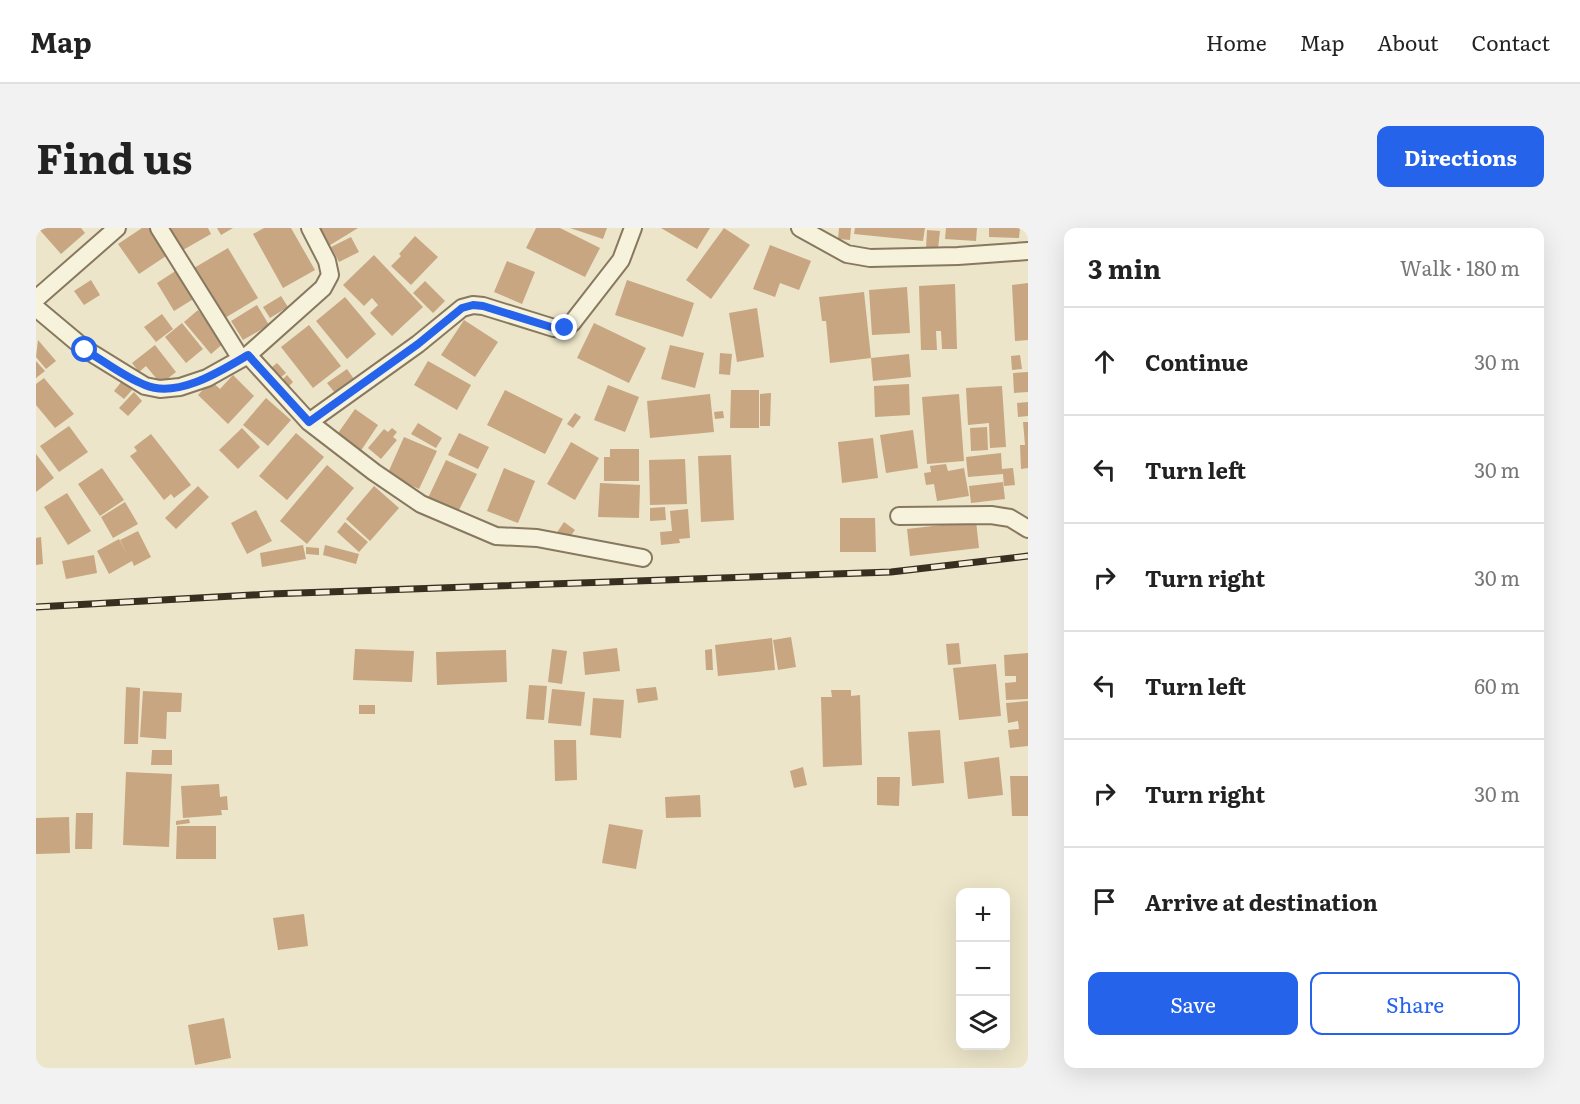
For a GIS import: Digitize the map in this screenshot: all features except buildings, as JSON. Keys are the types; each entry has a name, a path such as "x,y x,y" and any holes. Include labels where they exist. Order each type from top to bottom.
{"street":[{"path":"36,298 117,228"},
{"path":"159,228 245,357 309,422 374,472 421,504 496,536 537,538 643,558"},
{"path":"36,308 85,350 145,386 160,389 180,387 207,378 245,357 323,288 330,275 327,261 310,228"},
{"path":"309,422 418,344 462,308 473,305 483,306 554,328 565,328 572,323 621,260 633,228"},
{"path":"800,228 847,254 870,258 1028,250"},
{"path":"899,516 990,514 1010,518 1028,529"}],"railway":[{"path":"36,607 270,594 891,572 1028,556"}],"route":[{"path":"85,350 145,386 160,389 180,387 207,378 248,355 309,422 418,344 462,308 473,305 483,306 554,328 565,328"}]}
